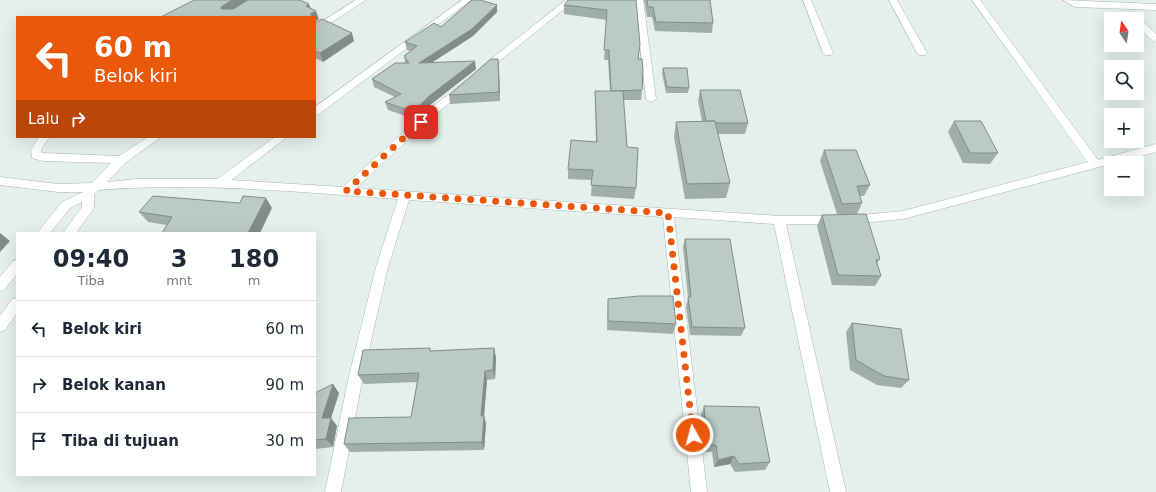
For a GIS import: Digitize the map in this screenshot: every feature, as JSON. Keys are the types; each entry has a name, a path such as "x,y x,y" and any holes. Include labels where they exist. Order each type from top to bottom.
{"street":[{"path":"316,29 362,0"},
{"path":"316,111 467,0"},
{"path":"346,191 432,112 571,0"},
{"path":"639,0 651,99"},
{"path":"807,0 828,53"},
{"path":"893,0 922,53"},
{"path":"976,0 1096,165"},
{"path":"1067,0 1075,4 1121,7 1156,7"},
{"path":"1121,7 1127,12"},
{"path":"1144,28 1156,39"},
{"path":"44,138 36,148 36,155 43,157 121,160"},
{"path":"71,232 88,208 91,191 121,160 154,138"},
{"path":"219,183 281,138"},
{"path":"44,232 66,205 91,191 104,185 137,183 219,183 779,220 851,220 903,216 1156,148"},
{"path":"0,181 91,191"},
{"path":"333,492 356,376 382,267 405,195"},
{"path":"668,213 699,492"},
{"path":"779,220 838,492"},
{"path":"0,286 16,266"},
{"path":"0,326 16,305"}],"building":[{"path":"194,0 232,0 221,7 221,9 233,9 248,0 300,0 309,4 306,6 316,11 310,14 312,15 311,16 163,16"},
{"path":"472,0 480,0 497,5 472,29 419,63 475,61 428,97 413,112 385,102 401,94 372,79 395,63 409,63 404,56 417,46 405,42 434,23 441,27"},
{"path":"568,0 636,0 640,44 638,59 642,59 643,70 642,90 611,91 609,50 604,50 607,10 564,5"},
{"path":"647,0 710,0 713,23 656,22 653,7 648,7"},
{"path":"322,19 352,33 320,53 316,51 316,22"},
{"path":"491,59 498,59 499,92 449,95"},
{"path":"663,68 687,68 689,88 667,87"},
{"path":"700,90 740,90 748,123 715,123 715,121 706,121"},
{"path":"595,91 623,91 627,147 638,148 636,188 591,185 593,170 568,169 571,140 597,142"},
{"path":"715,121 730,183 687,184 676,122"},
{"path":"954,121 981,121 998,153 970,153"},
{"path":"824,150 856,150 870,185 857,186 862,203 842,204"},
{"path":"153,196 240,203 243,196 266,198 249,232 163,232 172,217 139,212"},
{"path":"866,214 880,259 876,260 881,276 838,275 822,215"},
{"path":"685,239 730,239 745,328 692,327 688,297 691,297"},
{"path":"639,296 673,296 676,324 608,321 608,299"},
{"path":"852,323 901,329 909,380 884,376 856,360"},
{"path":"430,348 430,351 494,348 493,370 485,371 481,416 484,416 482,442 344,444 349,418 411,417 419,373 358,375 363,350"},
{"path":"333,384 322,418 331,418 326,439 316,440 316,392"},
{"path":"704,406 759,407 770,462 739,464 734,456 718,460 716,445 707,445"}],"route":[{"path":"421,122 346,191 668,213 693,435"}]}
